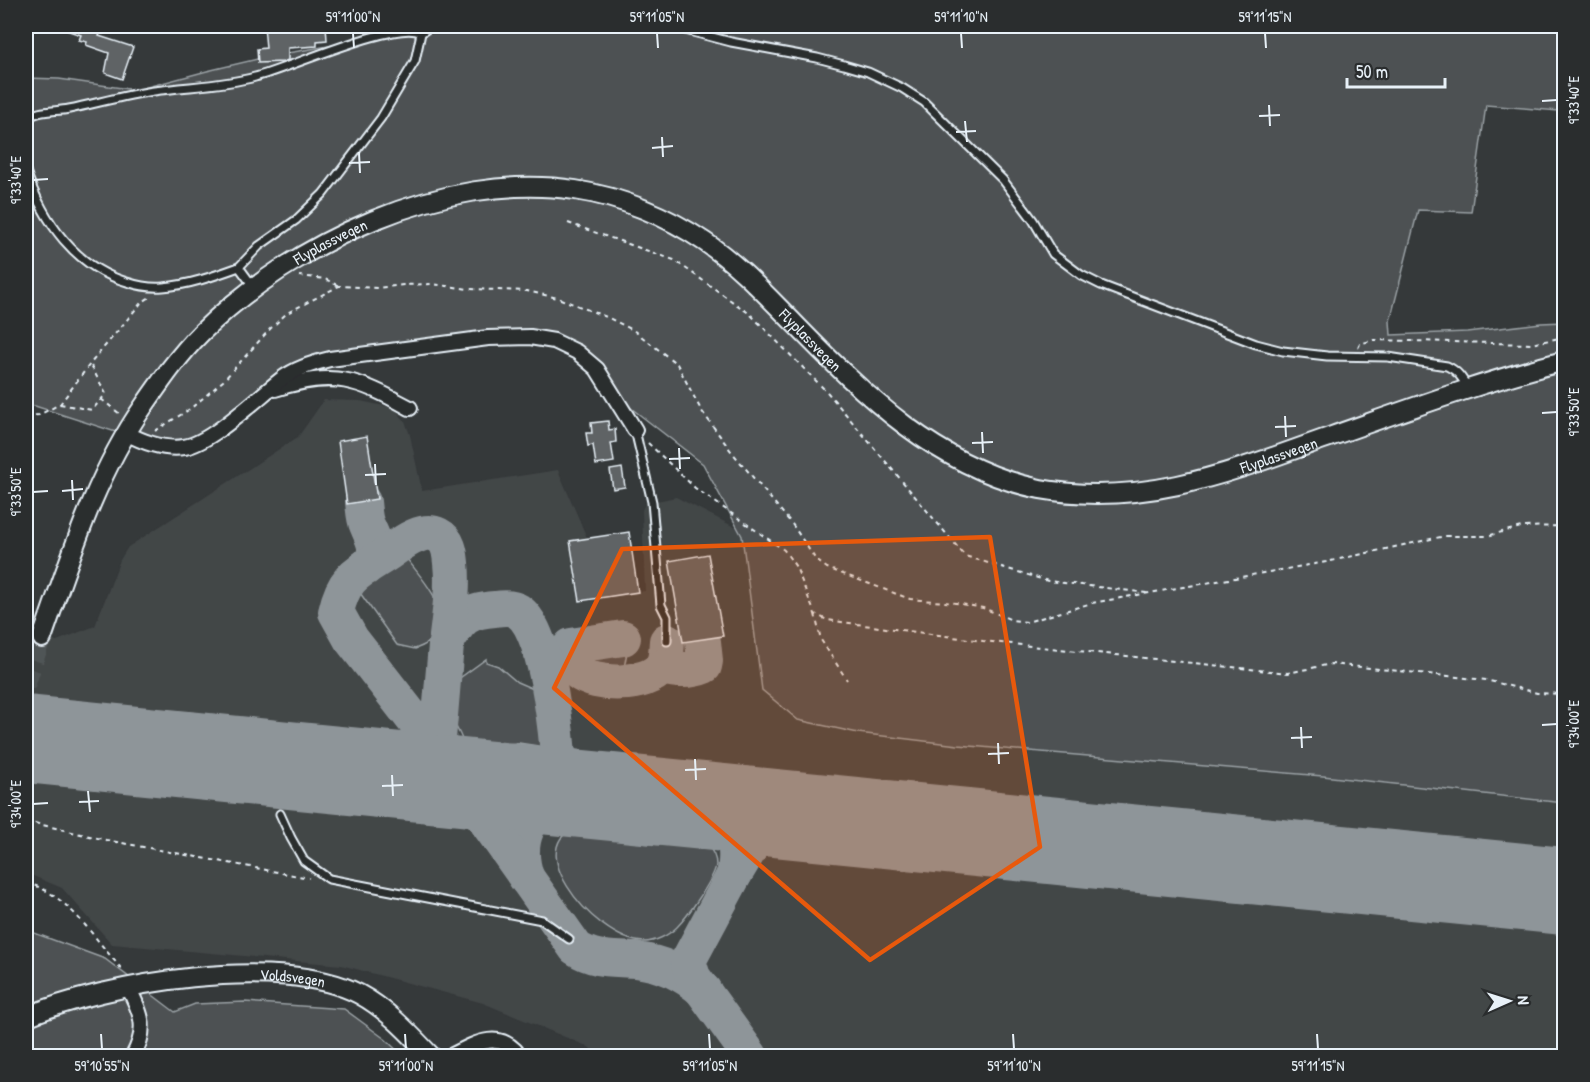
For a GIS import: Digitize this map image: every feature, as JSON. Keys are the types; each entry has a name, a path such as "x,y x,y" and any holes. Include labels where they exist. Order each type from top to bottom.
{"main road":[{"name":"Flyplassvegen","path":"42,638 95,494 163,379 201,334 254,287 309,250 356,227 397,212 445,198 482,191 538,187 573,190 640,207 684,228 727,258 834,364 889,414 937,447 995,476 1019,484 1069,493 1119,494 1166,489 1187,484 1266,459 1468,388 1564,361"},
{"name":"Voldsvegen","path":"26,1017 44,1009 128,987 170,980 234,975 271,976 321,981 359,994 380,1007 431,1056"}],"street":[{"path":"133,432 160,446 185,447 209,436 285,377 306,366 330,359 488,338 530,337 554,341 577,352 597,369 635,430"},
{"path":"264,393 298,382 331,378 348,380 377,390 410,408"},
{"path":"128,987 140,1009 143,1026 141,1038 133,1056"},
{"path":"451,1056 485,1041 496,1041 506,1043 520,1056"}],"lane":[{"path":"26,171 34,197 67,245 91,266 113,278 142,286 161,288 185,284 239,267 260,246 296,220 323,194 381,118 415,61 421,33 431,26"},
{"path":"670,26 731,42 844,65 868,72 902,88 924,102 1002,180 1033,219 1053,254 1081,275 1101,285 1256,344 1304,355 1388,357 1447,366 1456,370 1468,388"},
{"path":"26,120 42,112 67,110 124,95 254,78 327,53 365,37 414,29 421,33"},
{"path":"239,267 254,287"},
{"path":"635,430 652,502 658,604 667,617 667,641"},
{"path":"280,814 304,861 329,879 535,918 549,924 569,939"}],"path":[{"path":"568,223 674,260 750,314 828,393 965,556 1048,581 1150,593"},
{"path":"275,272 286,276 325,279 339,286 377,288 432,284 469,289 527,291 558,298 609,318 633,330 677,364 701,410 731,451 792,524 816,560 827,568 910,599 983,608 1012,620 1027,622 1092,603 1326,562 1444,536 1487,536 1521,527 1564,526"},
{"path":"101,399 133,432 195,405 223,381 270,329 288,313 339,286"},
{"path":"26,416 39,416 60,404 90,363 141,303 161,288"},
{"path":"1354,356 1360,344 1373,340 1531,344 1564,337"},
{"path":"60,404 92,411 106,394 90,363"},
{"path":"635,430 695,488 784,550 796,567 815,614 821,640 847,680"},
{"path":"815,614 827,620 983,641 1288,673 1332,664 1486,680 1537,693 1564,694"},
{"path":"26,821 106,840 303,878 329,879"},
{"path":"26,883 47,890 64,903 120,968 128,987"}],"highlighted area":[{"path":"990,537 1040,847 870,960 554,688 622,549"}],"shaded area":[{"path":"412,26 1564,26 1564,110 1486,105 1471,212 1418,210 1390,321 1391,335 1467,332 1564,322 1564,803 1323,776 958,745 858,733 798,720 762,690 742,536 703,464 622,401 563,338 504,333 314,368 265,392 187,455 26,405 26,78 59,79 136,90 270,56 346,43"},
{"path":"324,400 360,401 394,408 405,421 410,435 422,491 558,470 587,538 638,592 645,591 642,510 645,504 652,502 676,497 783,552 858,732 958,745 1323,776 1564,803 1564,1056 597,1056 589,1047 483,1003 341,965 112,944 62,888 26,873 26,642 32,639 57,641 95,626 120,560 128,547 298,437"},
{"path":"407,559 433,595 442,620 439,631 431,641 415,649 397,645 358,590 359,585 392,562"},
{"path":"627,652 624,668 602,672 594,671 589,658"},
{"path":"486,659 486,662 498,666 517,682 538,691 546,736 541,752 538,746 519,743 464,746 451,713 453,683"},
{"path":"591,825 691,836 700,839 709,847 715,860 714,871 693,907 674,930 662,938 648,942 624,937 603,924 583,907 567,886 558,865 557,847 567,832"},
{"path":"26,930 105,959 175,1012 195,1004 245,1002 344,1009 385,1039 403,1056 26,1056"}],"building":[{"path":"57,26 103,26 99,36 133,47 122,79 105,73 109,53 86,45 87,42 79,40 81,35"},
{"path":"264,26 326,26 327,40 317,41 317,46 288,48 288,60 283,62 258,63 257,49 266,48"},
{"path":"608,421 609,430 615,429 616,442 611,443 614,462 596,465 593,445 588,446 586,433 592,433 591,423"},
{"path":"367,436 377,499 347,504 338,441"},
{"path":"622,468 625,487 613,489 610,470"},
{"path":"629,532 638,592 580,601 570,541"},
{"path":"708,554 723,636 683,642 669,561"}],"taxiway":[{"path":"363,502 365,520 375,548 375,553 365,568"},
{"path":"407,776 426,769 437,751 452,573 448,547 441,537 432,533 425,533 405,541 361,570 348,582 336,612 351,639 437,751 440,768 485,819 576,948 598,957 646,961 664,967 689,979 704,991"},
{"path":"446,643 455,628 470,614 504,608 518,611 529,623 538,642 551,695 558,750 560,791 532,818 527,829 522,852 527,879"},
{"path":"623,638 571,646 565,653 576,670 586,677 608,682 633,681 654,674 661,668 665,659 667,641"},
{"path":"662,667 683,670 704,666 703,642"},
{"path":"684,804 719,821 733,836 736,847 734,875"},
{"path":"750,1056 693,977 688,961 755,840 779,823 795,818 817,817"}],"runway":[{"path":"26,739 1564,891"}],"tunnel":[{"path":"26,686 42,638"}]}
